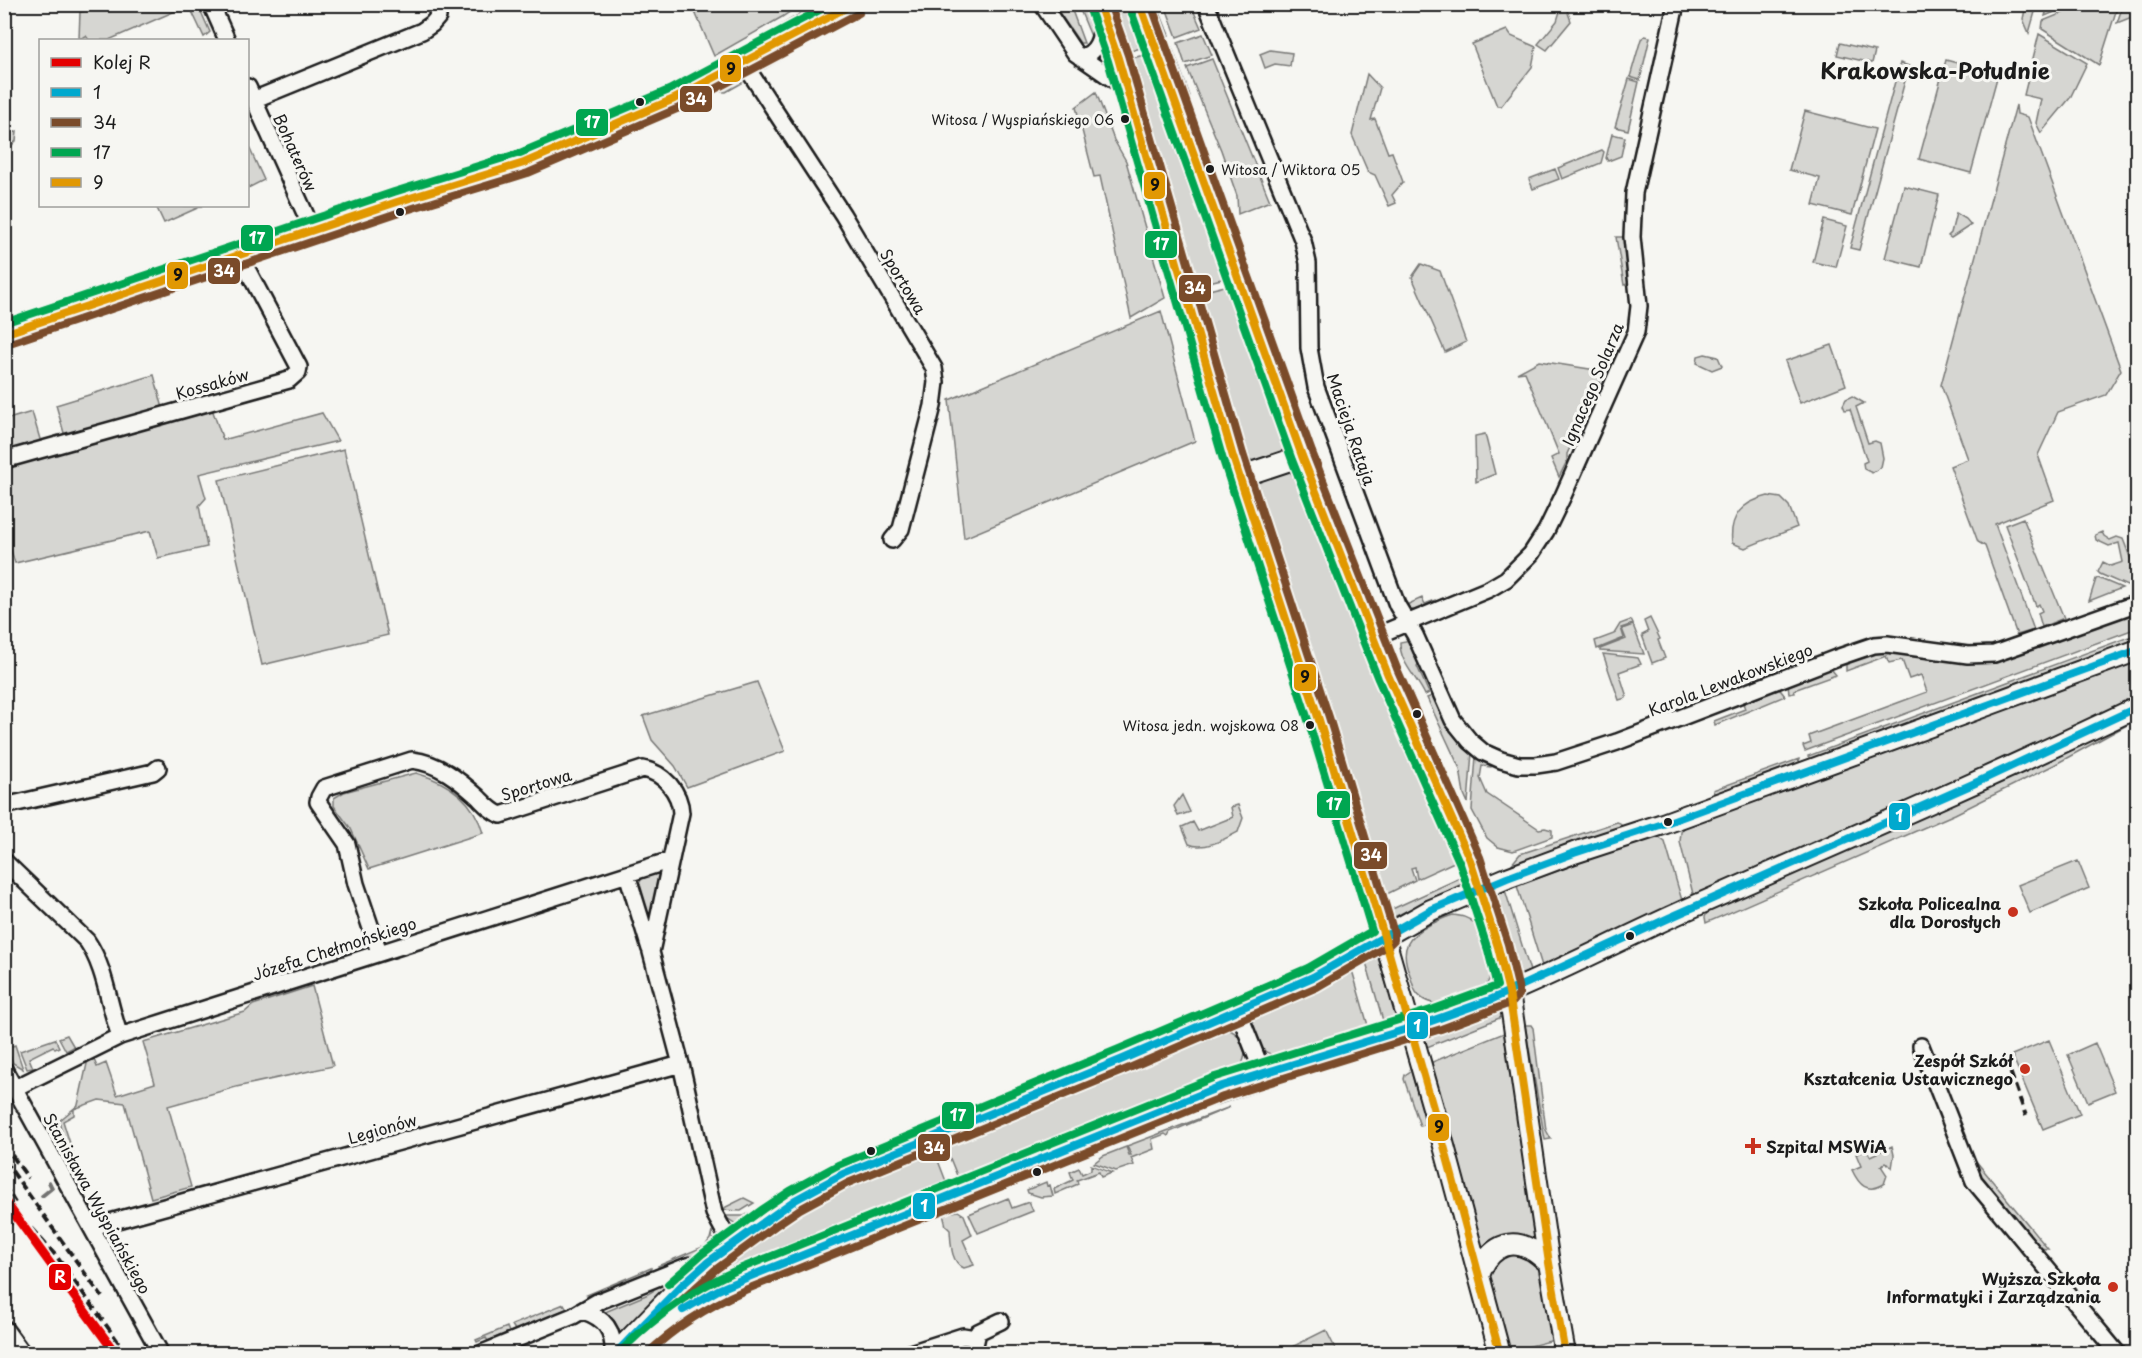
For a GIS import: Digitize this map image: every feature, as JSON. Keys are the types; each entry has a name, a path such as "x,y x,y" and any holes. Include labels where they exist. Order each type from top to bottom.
{"main road":[{"path":"1140,4 1302,456 1392,685 1450,812 1480,889 1509,992 1549,1263 1565,1353"},
{"path":"1102,10 1239,477 1319,720 1384,936 1500,1353"},
{"path":"1239,477 1302,456"},
{"path":"614,1353 681,1286 731,1244 795,1200 843,1174 1123,1059 1325,971 1431,910 1480,889 2138,650"},
{"path":"632,1353 668,1320 718,1290 1219,1087 1262,1071 1459,1012 1509,992 2030,758 2138,707"},
{"path":"1479,1276 1486,1259 1505,1245 1521,1245 1531,1249 1549,1263"}],"street":[{"path":"211,4 227,39"},
{"path":"250,93 422,31 438,17 436,4"},
{"path":"795,34 837,4"},
{"path":"4,334 239,254 539,157 645,112 855,4"},
{"path":"1042,4 1080,57 1127,89"},
{"name":"Macieja Rataja","path":"1206,4 1303,241 1308,262 1309,348 1316,387 1397,605 1409,623"},
{"name":"Ignacego Solarza","path":"1373,637 1489,590 1506,579 1531,554 1554,514 1636,332 1639,313 1632,237 1634,193 1676,4"},
{"path":"1080,57 1087,56 1095,49 1102,10"},
{"name":"Sportowa","path":"742,63 843,215 934,368 936,382 933,406 901,529 892,540"},
{"name":"Bohaterów","path":"250,93 313,231"},
{"name":"Kossaków","path":"4,460 289,380 295,376 299,368 239,254"},
{"name":"Karola Lewakowskiego","path":"1409,623 1448,711 1470,741 1484,752 1501,760 1519,765 1536,765 1556,762 1609,745 1874,645 1887,644 1968,655 1994,654 2138,603"},
{"name":"Sportowa","path":"379,952 356,884 347,844 318,802 318,797 324,788 412,760 420,761 454,776 492,810 501,815 643,769 669,783 678,796 681,806 680,824 651,952"},
{"path":"4,806 153,772 158,768"},
{"name":"Józefa Chełmońskiego","path":"15,1088 120,1036 671,860"},
{"path":"4,861 87,941 95,952 120,1036"},
{"name":"Sportowa","path":"627,874 681,1064 714,1213 731,1244"},
{"path":"1237,1008 1262,1071"},
{"path":"1921,1046 1974,1181 2118,1353"},
{"name":"Legionów","path":"92,1227 681,1064"},
{"name":"Stanisława Wyspiańskiego","path":"4,1069 161,1353"},
{"path":"480,1353 687,1266 708,1262"},
{"path":"583,1311 603,1321 611,1331 614,1353"},
{"path":"978,1353 975,1338 978,1332 1001,1321"},
{"path":"4,1328 23,1353"},
{"path":"907,1353 963,1336 975,1338"}],"shaded area":[{"path":"2048,4 2072,5 2045,16"},
{"path":"118,5 189,5 111,39 88,39 86,36 79,39 80,12"},
{"path":"189,5 198,5 210,32 204,37"},
{"path":"692,5 800,5 714,56"},
{"path":"815,5 826,5 765,43 714,70 707,68"},
{"path":"1054,5 1070,5 1084,43 1080,43"},
{"path":"1078,5 1084,5 1093,29 1093,41"},
{"path":"1107,5 1129,5 1144,47 1124,53"},
{"path":"1156,5 1169,35 1164,40"},
{"path":"1165,5 1191,5 1201,28 1177,37"},
{"path":"1562,5 1565,5 1571,21 1547,50 1538,44 1557,21"},
{"path":"2026,5 2037,5 2029,33 2023,19"},
{"path":"2082,5 2118,5 2099,65 2042,29 2043,21"},
{"path":"2123,5 2137,5 2137,15 2117,23"},
{"path":"845,23 764,69 789,49"},
{"path":"1507,30 1511,36 1536,47 1532,67 1501,106 1497,106 1472,44"},
{"path":"1203,34 1212,55 1185,64 1178,43"},
{"path":"2039,34 2087,63 2070,98 2041,133 2036,123 2041,99 2024,95"},
{"path":"1645,36 1650,37 1640,80 1630,77 1641,39"},
{"path":"1840,43 1875,51 1872,63 1837,55"},
{"path":"1172,47 1190,96 1186,99 1184,99 1167,48"},
{"path":"1270,50 1292,53 1290,66 1275,64 1265,68 1260,54"},
{"path":"1147,54 1201,193 1230,277 1192,286 1126,60"},
{"path":"1212,59 1270,201 1238,214 1237,196 1221,150 1187,68"},
{"path":"1946,60 1998,74 1971,173 1919,159"},
{"path":"1900,63 1909,66 1859,250 1850,248"},
{"path":"1367,74 1380,88 1371,120 1375,119 1388,153 1392,152 1403,182 1392,195 1396,203 1389,206 1375,175 1368,172 1352,135"},
{"path":"1629,79 1639,82 1628,130 1615,127"},
{"path":"734,81 742,83 726,92 704,91"},
{"path":"1096,92 1114,140 1126,161 1165,298 1131,318 1100,176 1094,177 1076,107"},
{"path":"2016,105 2017,114 2028,117 2121,370 2106,395 2058,412 2038,455 2054,500 1995,524 2034,630 2017,635 1985,546 1978,542 1950,466 1968,459 1941,385"},
{"path":"1805,111 1875,129 1852,215 1813,205 1820,178 1789,170"},
{"path":"4,125 10,135 17,131 16,141 12,145 5,145"},
{"path":"586,126 587,130 540,150 538,144"},
{"path":"1612,134 1625,137 1621,156 1608,161 1606,158"},
{"path":"249,147 264,180 249,188"},
{"path":"531,147 533,152 349,211 349,207"},
{"path":"1602,150 1604,152 1601,163 1562,179 1558,168"},
{"path":"1555,169 1559,179 1533,189 1529,179"},
{"path":"1136,170 1140,171 1146,181 1177,289 1169,285"},
{"path":"1904,186 1939,195 1921,267 1885,258"},
{"path":"156,207 200,207 164,223"},
{"path":"1956,213 1971,225 1951,238 1948,236 1951,233"},
{"path":"1824,220 1847,226 1836,267 1813,262"},
{"path":"1234,222 1250,268 1245,273 1232,237 1229,223"},
{"path":"1616,237 1625,237 1631,283 1624,285"},
{"path":"1421,264 1440,271 1466,342 1445,352 1412,277"},
{"path":"1248,281 1255,283 1320,467 1379,615 1386,625 1376,624 1329,508"},
{"path":"1233,284 1288,444 1286,452 1254,463 1246,454 1225,383 1205,333 1193,294"},
{"path":"1179,297 1222,451 1219,456 1175,303"},
{"path":"1161,311 1195,441 964,538 949,400"},
{"path":"1832,345 1846,385 1800,403 1785,361"},
{"path":"1705,354 1718,357 1722,366 1712,370 1697,363 1698,356"},
{"path":"1539,361 1602,371 1604,374 1567,454 1567,461 1559,477 1551,458 1559,454 1525,372 1517,373"},
{"path":"154,375 164,412 66,440 56,405"},
{"path":"1852,396 1864,403 1856,407 1868,443 1875,441 1880,443 1883,458 1881,467 1872,473 1864,469 1863,463 1867,461 1850,409 1845,410 1843,405 1846,399"},
{"path":"4,406 8,419 32,412 42,446 5,457"},
{"path":"211,406 223,440 322,413 338,441 199,474 206,498 199,506 207,547 158,558 150,531 15,563 5,532 4,464"},
{"path":"1485,434 1495,474 1476,482 1475,436"},
{"path":"344,449 388,635 262,665 219,480"},
{"path":"1283,471 1290,472 1296,480 1322,545 1349,597 1454,862 1417,879 1415,867 1411,868 1415,880 1383,896 1305,638 1283,588 1253,490 1257,481"},
{"path":"1230,491 1236,494 1292,666 1286,668"},
{"path":"1768,496 1781,498 1789,506 1797,527 1745,548 1732,543 1733,525 1739,512 1751,502"},
{"path":"2023,518 2064,618 2042,627 2038,613 2042,611 2039,604 2036,606 2005,525"},
{"path":"2102,532 2110,540 2117,537 2123,539 2137,575 2137,583 2127,586 2098,572 2103,562 2111,566 2123,562 2119,543 2109,546 2096,540 2095,535"},
{"path":"2098,578 2122,588 2089,601"},
{"path":"1422,598 1425,604 1435,600 1435,604 1417,612 1404,606"},
{"path":"2137,611 2137,628 1805,751 1803,746 1811,743 1809,736 1811,735 1927,692 1921,675 1909,679 1902,660 1889,663 1886,656 1846,671 1846,664 1851,659 1876,652 1892,651 1978,662"},
{"path":"1650,618 1660,639 1658,640 1665,658 1652,663 1642,635 1648,632 1644,621"},
{"path":"1631,620 1633,624 1621,628 1624,638 1597,649 1595,641 1614,634 1620,624"},
{"path":"1633,625 1644,654 1600,651 1600,649 1626,639 1622,629"},
{"path":"2137,634 2137,643 1812,762 1808,756"},
{"path":"1391,639 1393,651 1404,676 1402,678 1387,650"},
{"path":"1410,640 1420,662 1417,666 1428,691 1433,691 1425,695 1405,663 1400,649 1400,642"},
{"path":"1603,654 1638,658 1641,664 1619,672 1626,698 1619,700"},
{"path":"2137,658 2137,698 2055,739 1694,898 1680,842 1681,832 1687,824"},
{"path":"1826,669 1832,670 1836,675 1794,690 1795,693 1789,694 1788,683"},
{"path":"757,682 785,751 687,787 675,766 652,740 643,716"},
{"path":"1777,686 1785,696 1715,725 1714,721 1745,709 1742,700"},
{"path":"1435,695 1472,752 1468,803 1464,794 1460,769 1427,698"},
{"path":"2133,717 2136,720 2054,765 1955,814 1706,923 1705,917 1709,909"},
{"path":"1476,756 1492,764 1491,767 1482,766 1480,778 1487,794 1539,829 1552,830 1552,837 1513,851 1498,847 1487,838 1472,810"},
{"path":"1799,759 1800,766 1735,790 1714,794 1713,790"},
{"path":"416,773 449,787 458,794 473,811 483,833 369,869 351,829 334,806 334,798 344,792"},
{"path":"1182,795 1190,812 1178,816 1174,806"},
{"path":"1238,805 1243,818 1238,832 1208,845 1189,844 1182,827 1193,822 1198,831 1233,817 1231,807"},
{"path":"1617,822 1622,827 1511,865 1520,854"},
{"path":"1649,837 1658,837 1665,842 1683,904 1542,966 1517,886"},
{"path":"2078,861 2089,888 2030,913 2018,885"},
{"path":"659,870 662,873 650,927 639,883 644,876"},
{"path":"1462,877 1464,883 1390,919 1388,911"},
{"path":"1505,890 1530,971 1518,976 1504,922 1492,895"},
{"path":"1453,915 1472,921 1482,934 1490,960 1490,976 1482,989 1464,1000 1454,1003 1432,1003 1423,999 1416,992 1407,966 1405,950 1416,934 1431,924"},
{"path":"1377,955 1398,1020 1384,1024 1366,962"},
{"path":"1352,970 1369,1029 1279,1055 1266,1052 1261,1048 1248,1017 1313,990"},
{"path":"312,986 333,1066 236,1087 168,1106 191,1187 151,1198 125,1103 99,1100 74,1109 74,1115 63,1121 73,1153 66,1154 59,1121 78,1105 88,1059 93,1057 97,1067 106,1063 117,1095 155,1083 143,1042 245,1012 253,1005"},
{"path":"1225,1002 1221,1007 1093,1063 936,1126 937,1120"},
{"path":"1500,1008 1502,1017 1427,1047 1424,1035"},
{"path":"1525,1025 1531,1025 1533,1028 1546,1130 1551,1139 1545,1140"},
{"path":"1220,1028 1235,1033 1243,1044 1244,1059 1236,1072 960,1183 943,1141"},
{"path":"1504,1033 1538,1244 1481,1255 1430,1063"},
{"path":"67,1035 74,1047 66,1051 59,1038"},
{"path":"55,1039 59,1047 55,1049 53,1046 29,1058 33,1068 27,1069 20,1051"},
{"path":"2049,1040 2080,1114 2043,1129 2012,1055"},
{"path":"2095,1043 2115,1091 2088,1102 2068,1055"},
{"path":"15,1045 23,1069 13,1063 7,1048"},
{"path":"1375,1049 1371,1055 1277,1085 1292,1073"},
{"path":"1411,1071 1426,1122 1420,1126 1404,1079 1405,1075"},
{"path":"1257,1084 1261,1090 1190,1114 1080,1158 1077,1156 1094,1146 1186,1108"},
{"path":"1230,1107 1170,1132 1168,1136 1165,1134 1152,1139 1154,1149 1131,1158 1134,1165 1116,1171 1094,1163 1103,1156 1126,1147 1131,1155 1127,1146"},
{"path":"932,1145 949,1189 675,1305 674,1303 741,1246 827,1191"},
{"path":"1892,1146 1894,1155 1892,1168 1886,1162 1881,1166 1887,1175 1884,1184 1868,1188 1861,1184 1852,1170 1861,1166 1856,1154 1867,1150 1870,1156"},
{"path":"1971,1155 2048,1249 2039,1248 1979,1179"},
{"path":"836,1163 837,1165 753,1219 736,1224 724,1216 744,1216"},
{"path":"1091,1165 1112,1173 1101,1177 1099,1172 1077,1180 1078,1184 1055,1194 1054,1189 1073,1180 1070,1172 1079,1168 1082,1174 1091,1170"},
{"path":"1046,1182 1047,1186 1050,1185 1053,1196 1041,1197 1028,1193 1027,1190"},
{"path":"744,1198 754,1203 741,1211 720,1210"},
{"path":"1008,1198 1012,1208 1029,1202 1033,1211 978,1233 969,1214"},
{"path":"958,1211 964,1215 972,1235 963,1240 974,1265 964,1268 954,1258 950,1230 946,1226 943,1214"},
{"path":"712,1231 712,1243 705,1253 683,1264 660,1271 658,1266 705,1246"},
{"path":"1522,1252 1542,1269 1554,1340 1507,1352 1488,1282 1491,1263 1502,1253"},
{"path":"651,1268 650,1276 625,1285 622,1283 590,1296 587,1295"},
{"path":"687,1269 622,1337 615,1322 605,1312 646,1295 653,1291 658,1281"},
{"path":"564,1304 567,1309 515,1330 512,1325"},
{"path":"507,1327 509,1332 488,1341 486,1338 477,1342 476,1340"},
{"path":"1326,1330 1336,1350 1329,1353 1282,1352"}],"waterway":[{"path":"42,1196 52,1188 49,1182"},
{"path":"4,1228 13,1222"}],"railway":[{"path":"2006,1060 2026,1116"},
{"path":"4,1144 28,1178"},
{"path":"4,1160 102,1297"},
{"path":"4,1185 15,1203"},
{"path":"4,1198 57,1257 127,1354"}],"rail line":[{"name":"R","path":"4,1200 116,1354"}],"transit line":[{"name":"17","path":"4,323 394,192 520,153 669,90 831,4"},
{"name":"9","path":"4,334 397,202 524,163 674,99 853,4"},
{"name":"9","path":"1099,4 1118,58 1233,457 1319,720 1384,936 1500,1354"},
{"name":"34","path":"682,1300 715,1270 775,1226 800,1209 848,1183 1127,1069 1317,987 1394,940 1394,933 1329,717 1243,454 1128,55 1110,4"},
{"name":"9","path":"1140,4 1302,456 1388,675 1470,860 1498,947 1509,992 1549,1263 1565,1354"},
{"name":"34","path":"647,1354 669,1334 693,1318 745,1290 1223,1097 1441,1029 1513,1002 1519,995 1508,944 1480,857 1398,671 1312,452 1151,4"},
{"name":"17","path":"668,1284 702,1254 763,1209 790,1191 838,1165 1308,968 1372,931 1309,723 1223,460 1108,61 1089,7"},
{"name":"17","path":"625,1347 677,1303 737,1270 1215,1077 1434,1009 1497,986 1488,950 1460,864 1378,679 1292,460 1130,8"},
{"name":"34","path":"7,344 400,212 528,173 679,108 859,13"},
{"name":"1","path":"615,1354 681,1286 708,1262 795,1200 843,1174 1123,1059 1313,977 1431,910 1507,878 1663,824 2138,650"},
{"name":"1","path":"683,1310 741,1280 1219,1087 1423,1024 1490,1000 1973,784 2138,707"}],"place":[{"name":"Witosa / Wyspiańskiego 06","path":"1125,119"},
{"name":"Witosa / Wiktora 05","path":"1210,169"},
{"name":"Witosa jedn. wojskowa 08","path":"1310,725"},
{"name":"Szkoła Policealna dla Dorosłych","path":"2013,912"},
{"name":"Zespół Szkół Kształcenia Ustawicznego","path":"2025,1069"},
{"name":"Szpital MSWiA","path":"1753,1146"},
{"name":"Wyższa Szkoła Informatyki i Zarządzania","path":"2113,1287"}],"district":[{"name":"Krakowska-Południe","path":"1935,69"}]}
